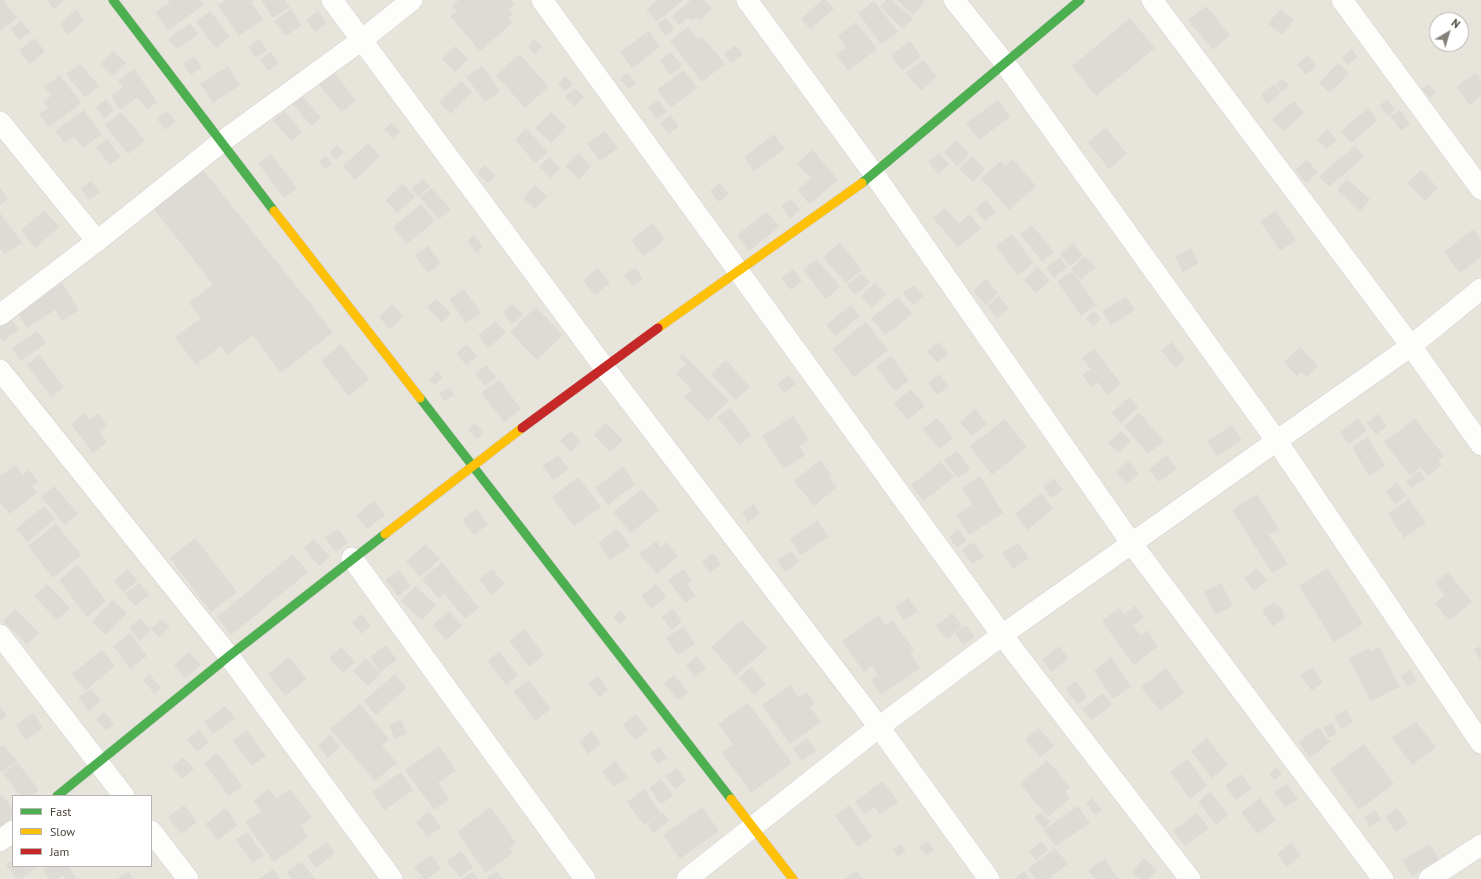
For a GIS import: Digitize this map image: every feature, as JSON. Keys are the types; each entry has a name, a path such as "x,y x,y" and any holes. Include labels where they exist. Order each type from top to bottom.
{"street":[{"path":"113,0 220,143 473,465 793,879"},
{"path":"332,0 363,39 604,367 879,727 989,879"},
{"path":"0,315 97,241 220,143 363,39 412,0"},
{"path":"542,0 1002,635 1190,879"},
{"path":"747,0 874,174 1132,544 1383,879"},
{"path":"954,0 1004,62 1276,440 1481,743"},
{"path":"58,795 352,558 473,465 604,367 874,174 1004,62 1080,0"},
{"path":"1152,0 1411,346 1481,445"},
{"path":"1342,0 1481,189"},
{"path":"0,122 97,241"},
{"path":"687,879 879,727 1002,635 1411,346 1481,289"},
{"path":"0,370 229,656 392,879"},
{"path":"352,558 585,879"},
{"path":"0,636 123,795"},
{"path":"0,841 12,832"},
{"path":"152,832 188,879"},
{"path":"1429,879 1481,845"}],"shaded area":[{"path":"0,0 1481,0 1481,879 0,879"}],"building":[{"path":"0,0 3,0 17,18 0,31"},
{"path":"47,0 64,0 54,9"},
{"path":"168,0 201,0 204,5 168,30 155,12 170,2"},
{"path":"226,0 255,0 251,2 263,19 239,36 218,5"},
{"path":"261,0 285,0 290,7 273,18"},
{"path":"459,0 510,0 515,5 509,10 513,14 508,18 512,23 480,51 450,16 457,11 452,6"},
{"path":"658,0 683,0 657,22 646,10"},
{"path":"691,0 704,0 712,9 699,21 696,17 691,21 688,18 679,25 672,17"},
{"path":"822,0 826,0 834,9 810,29 801,19"},
{"path":"886,0 892,0 913,19 903,29 880,7"},
{"path":"897,0 923,0 925,2 913,15"},
{"path":"874,1 898,32 881,44 858,13"},
{"path":"1206,6 1230,35 1213,50 1188,20"},
{"path":"76,9 84,20 68,35 60,24"},
{"path":"291,9 302,25 286,36 274,21"},
{"path":"1280,9 1294,20 1282,35 1268,24"},
{"path":"210,11 230,37 216,48 196,22"},
{"path":"318,11 327,23 315,32 306,20"},
{"path":"666,18 674,29 665,36 657,24"},
{"path":"1130,18 1155,48 1096,96 1072,66"},
{"path":"21,21 30,32 19,40 11,29"},
{"path":"856,22 877,49 848,71 836,55 846,48 838,36"},
{"path":"190,23 198,34 177,49 168,39"},
{"path":"688,27 698,39 702,36 725,64 702,82 670,41"},
{"path":"649,31 660,47 632,68 620,52"},
{"path":"35,38 45,52 29,64 19,50"},
{"path":"259,39 267,50 256,58 248,47"},
{"path":"534,39 542,46 535,54 528,47"},
{"path":"910,41 921,57 902,70 891,55"},
{"path":"735,45 743,54 732,63 724,54"},
{"path":"455,46 468,59 455,72 442,59"},
{"path":"1352,49 1358,57 1348,65 1342,58"},
{"path":"113,51 126,63 113,76 101,64"},
{"path":"271,52 279,63 268,71 260,60"},
{"path":"671,52 682,66 670,75 660,61"},
{"path":"520,54 548,87 525,108 496,75"},
{"path":"1308,55 1316,66 1306,75 1297,64"},
{"path":"194,56 202,67 191,75 183,64"},
{"path":"923,60 937,77 921,91 906,73"},
{"path":"1338,63 1349,73 1330,93 1319,83"},
{"path":"80,64 99,86 85,97 66,74"},
{"path":"228,66 240,85 213,103 200,84"},
{"path":"482,66 500,91 485,102 466,77"},
{"path":"134,69 157,102 147,110 138,97 120,110 111,96 123,88 118,81"},
{"path":"684,70 697,88 671,108 657,90"},
{"path":"333,71 356,101 341,112 318,83"},
{"path":"627,73 636,83 629,89 620,79"},
{"path":"1476,73 1481,79 1481,96 1470,105 1456,87"},
{"path":"60,75 81,103 49,127 39,114 48,108 43,102 51,96 44,87"},
{"path":"565,76 573,83 566,91 558,84"},
{"path":"1282,78 1289,85 1282,92 1276,85"},
{"path":"461,81 472,92 451,114 439,102"},
{"path":"1274,84 1281,93 1268,104 1261,95"},
{"path":"1428,84 1436,93 1430,98 1422,89"},
{"path":"574,88 584,97 575,106 565,97"},
{"path":"301,95 321,117 312,126 291,103"},
{"path":"106,99 114,110 104,118 96,107"},
{"path":"1387,99 1395,110 1388,116 1379,106"},
{"path":"658,100 667,111 657,119 648,108"},
{"path":"998,100 1010,117 979,140 966,123"},
{"path":"1294,101 1304,113 1283,131 1272,119"},
{"path":"1368,108 1378,120 1351,143 1341,131"},
{"path":"84,110 102,134 83,148 74,136 64,143 55,131"},
{"path":"1400,110 1410,124 1401,131 1390,116"},
{"path":"167,111 176,122 165,130 157,119"},
{"path":"285,111 302,132 291,141 273,120"},
{"path":"121,112 145,141 128,154 105,125"},
{"path":"551,112 566,127 551,143 535,128"},
{"path":"670,115 679,126 669,134 660,123"},
{"path":"391,123 400,131 393,138 384,130"},
{"path":"526,128 548,152 535,163 515,139"},
{"path":"1106,128 1127,154 1109,169 1088,142"},
{"path":"1328,129 1337,140 1326,149 1317,139"},
{"path":"605,131 618,148 600,161 587,144"},
{"path":"774,134 785,149 754,171 744,157"},
{"path":"107,139 121,157 110,165 96,147"},
{"path":"956,140 969,154 957,166 944,152"},
{"path":"368,143 380,156 355,180 343,166"},
{"path":"337,145 344,152 336,159 330,152"},
{"path":"1355,146 1364,157 1329,187 1319,176"},
{"path":"813,150 838,180 809,204 798,190 811,179 797,163"},
{"path":"578,153 591,166 579,179 565,166"},
{"path":"939,153 949,165 938,173 928,162"},
{"path":"271,154 297,188 284,198 258,163"},
{"path":"326,156 332,164 325,169 319,161"},
{"path":"972,156 985,169 973,182 959,169"},
{"path":"549,157 560,168 551,178 539,167"},
{"path":"1013,159 1036,186 1009,210 981,178 1001,161 1005,166"},
{"path":"1307,160 1318,173 1306,183 1295,170"},
{"path":"485,165 495,176 488,183 477,173"},
{"path":"203,170 333,332 281,373 253,335 227,355 221,346 196,365 175,337 201,318 189,303 213,284 153,208"},
{"path":"1421,170 1438,188 1425,201 1407,183"},
{"path":"423,179 430,186 419,197 411,189"},
{"path":"1347,179 1370,199 1360,211 1337,190"},
{"path":"91,181 100,192 89,200 81,189"},
{"path":"720,183 729,194 719,202 710,191"},
{"path":"403,184 415,197 397,213 386,200"},
{"path":"535,185 547,197 535,209 523,198"},
{"path":"0,188 8,199 0,205"},
{"path":"431,188 451,209 439,219 420,198"},
{"path":"791,199 800,210 790,218 781,206"},
{"path":"986,200 996,212 985,221 975,209"},
{"path":"421,204 435,221 407,244 393,227"},
{"path":"945,208 959,224 969,214 981,228 958,247 933,218"},
{"path":"45,210 59,227 35,248 21,230"},
{"path":"1276,211 1296,240 1280,251 1260,221"},
{"path":"767,212 779,227 749,251 737,235"},
{"path":"0,213 22,243 4,254 0,248"},
{"path":"652,223 665,239 644,256 631,240"},
{"path":"1032,225 1054,252 1042,261 1020,234"},
{"path":"1473,229 1481,239 1481,257 1460,273 1444,252"},
{"path":"1012,234 1033,263 1018,275 996,246"},
{"path":"474,235 483,247 476,253 467,241"},
{"path":"840,243 862,270 846,283 823,257"},
{"path":"1073,243 1083,255 1070,266 1060,254"},
{"path":"428,246 441,263 428,273 415,255"},
{"path":"1191,248 1199,263 1183,272 1175,257"},
{"path":"1085,256 1096,267 1081,280 1071,269"},
{"path":"1060,257 1067,267 1054,278 1046,268"},
{"path":"817,259 840,287 826,299 803,270"},
{"path":"1038,267 1050,281 1035,293 1024,280"},
{"path":"598,268 610,283 595,295 583,280"},
{"path":"635,268 643,279 633,286 624,275"},
{"path":"793,269 802,281 791,290 781,278"},
{"path":"1072,271 1096,305 1081,316 1057,281"},
{"path":"862,273 870,283 855,295 847,285"},
{"path":"986,279 998,293 986,305 973,291"},
{"path":"62,283 79,310 62,321 55,310 27,328 17,312"},
{"path":"875,283 886,294 872,308 861,296"},
{"path":"914,285 924,296 913,305 903,293"},
{"path":"464,289 481,313 466,323 449,299"},
{"path":"999,296 1009,308 997,318 987,306"},
{"path":"898,297 912,314 885,335 871,318"},
{"path":"1126,297 1135,310 1111,325 1102,311"},
{"path":"437,299 451,314 442,323 427,307"},
{"path":"392,304 403,317 390,329 379,317"},
{"path":"513,304 523,315 512,324 502,312"},
{"path":"851,305 860,316 835,336 826,325"},
{"path":"536,307 563,335 537,360 510,332"},
{"path":"1094,311 1101,319 1093,326 1086,318"},
{"path":"11,319 19,329 3,341 0,338 0,327"},
{"path":"496,321 506,333 488,348 478,335"},
{"path":"866,322 888,350 854,377 832,349"},
{"path":"37,331 46,343 21,361 12,348"},
{"path":"939,342 948,354 937,363 927,351"},
{"path":"1172,342 1185,359 1175,368 1161,350"},
{"path":"341,344 369,379 349,396 321,361"},
{"path":"467,344 477,356 466,365 456,353"},
{"path":"1300,347 1318,366 1307,377 1301,372 1297,376 1284,362"},
{"path":"1094,349 1121,384 1107,395 1097,382 1091,387 1082,375 1091,369 1082,358"},
{"path":"683,354 729,401 708,421 684,397 692,390 676,374 686,364 679,357"},
{"path":"39,355 64,387 52,397 27,365"},
{"path":"891,356 909,380 895,391 876,367"},
{"path":"726,360 750,387 735,400 711,374"},
{"path":"486,365 496,377 485,386 475,374"},
{"path":"437,371 443,377 435,385 429,380"},
{"path":"939,374 949,386 937,395 928,383"},
{"path":"789,375 796,384 784,393 777,384"},
{"path":"499,380 521,409 504,422 481,393"},
{"path":"450,388 454,395 444,401 439,393"},
{"path":"911,389 925,406 908,420 894,403"},
{"path":"1129,397 1138,407 1121,423 1112,413"},
{"path":"730,408 751,435 739,445 717,417"},
{"path":"975,409 987,424 972,436 960,422"},
{"path":"85,413 90,420 98,413 107,425 99,431 107,442 93,453 71,424"},
{"path":"1139,413 1164,441 1148,454 1124,426"},
{"path":"1378,414 1387,426 1376,435 1367,423"},
{"path":"793,416 809,440 799,446 805,455 784,469 762,436"},
{"path":"937,418 953,438 939,449 923,429"},
{"path":"1358,418 1367,430 1349,444 1340,432"},
{"path":"1005,419 1027,447 992,475 970,446"},
{"path":"1415,419 1444,456 1438,461 1442,465 1428,476 1421,467 1410,476 1384,442"},
{"path":"474,423 484,432 477,439 468,430"},
{"path":"606,423 623,440 610,452 594,435"},
{"path":"1232,425 1242,440 1217,456 1207,441"},
{"path":"571,431 581,442 571,452 560,441"},
{"path":"1121,431 1131,441 1118,453 1108,443"},
{"path":"1367,437 1385,466 1369,476 1352,447"},
{"path":"957,451 970,469 958,478 944,460"},
{"path":"558,455 569,469 553,480 542,466"},
{"path":"1167,455 1177,469 1159,482 1149,469"},
{"path":"820,460 832,475 829,478 837,487 814,506 794,481"},
{"path":"1128,461 1139,473 1127,484 1116,473"},
{"path":"941,462 954,477 924,501 911,485"},
{"path":"15,465 23,475 29,470 38,481 32,486 37,492 10,514 0,502 0,476"},
{"path":"623,467 635,484 608,505 595,488"},
{"path":"1420,471 1425,479 1411,488 1406,481"},
{"path":"980,476 1003,513 969,535 956,515 972,504 962,488"},
{"path":"578,477 601,507 574,526 552,497"},
{"path":"1054,478 1063,490 1052,498 1043,487"},
{"path":"1396,483 1406,495 1395,504 1386,491"},
{"path":"54,486 78,514 65,525 41,497"},
{"path":"642,489 659,510 631,533 613,512"},
{"path":"1041,493 1053,509 1027,530 1015,514"},
{"path":"1257,494 1279,529 1269,535 1288,564 1272,573 1232,510"},
{"path":"1409,499 1426,523 1404,538 1388,514"},
{"path":"374,501 385,515 367,529 356,515"},
{"path":"754,504 760,514 748,522 742,512"},
{"path":"44,506 55,519 28,542 16,529"},
{"path":"476,509 488,524 474,535 462,520"},
{"path":"818,520 828,537 801,555 790,539"},
{"path":"56,524 81,555 53,578 28,546"},
{"path":"338,529 348,543 336,552 325,538"},
{"path":"617,529 630,546 610,560 598,543"},
{"path":"958,529 967,540 957,548 949,537"},
{"path":"195,538 237,592 211,612 170,558"},
{"path":"314,539 330,557 319,566 304,548"},
{"path":"656,541 661,547 666,542 678,556 657,574 639,554"},
{"path":"974,542 984,557 972,564 962,550"},
{"path":"1018,543 1029,558 1013,569 1002,553"},
{"path":"426,544 440,559 420,577 406,561"},
{"path":"791,551 799,562 785,572 777,560"},
{"path":"713,553 721,564 710,573 702,562"},
{"path":"293,554 308,572 231,635 217,617"},
{"path":"442,562 479,608 465,619 444,593 438,598 422,579"},
{"path":"78,565 106,601 87,617 59,580"},
{"path":"1257,568 1267,581 1254,591 1244,578"},
{"path":"1328,568 1363,624 1334,642 1299,586"},
{"path":"128,569 138,581 124,592 114,581"},
{"path":"492,569 505,584 491,595 479,579"},
{"path":"684,569 692,580 687,584 696,596 685,603 668,580"},
{"path":"399,570 411,586 398,596 385,580"},
{"path":"1448,572 1472,602 1449,620 1435,604 1445,595 1435,583"},
{"path":"139,583 149,595 135,606 125,594"},
{"path":"1221,583 1233,606 1215,615 1204,592"},
{"path":"47,584 70,608 57,620 34,596"},
{"path":"656,584 666,597 651,609 641,596"},
{"path":"415,586 436,605 422,620 401,601"},
{"path":"908,598 918,611 904,620 895,607"},
{"path":"113,600 127,613 106,635 92,622"},
{"path":"1274,602 1282,609 1285,618 1273,626 1262,610"},
{"path":"1135,606 1144,618 1133,626 1141,635 1147,630 1158,646 1134,665 1102,621 1119,608 1124,615"},
{"path":"15,609 39,633 27,645 3,621"},
{"path":"673,609 682,622 671,630 662,617"},
{"path":"620,610 627,618 620,624 613,617"},
{"path":"449,611 462,626 446,640 433,625"},
{"path":"952,613 962,626 947,639 936,626"},
{"path":"361,614 371,626 362,634 352,622"},
{"path":"879,615 886,625 892,620 914,650 910,653 920,668 881,695 871,680 878,675 872,666 864,672 842,641"},
{"path":"140,618 151,630 139,641 129,628"},
{"path":"162,619 170,627 159,637 151,629"},
{"path":"742,620 767,648 736,675 711,647"},
{"path":"966,625 975,637 963,645 955,633"},
{"path":"683,627 695,644 678,655 666,638"},
{"path":"525,629 544,655 529,667 509,641"},
{"path":"130,633 147,656 130,669 113,646"},
{"path":"386,645 397,660 380,672 370,657"},
{"path":"1481,645 1481,661 1474,650"},
{"path":"1059,646 1068,658 1052,672 1042,660"},
{"path":"341,647 355,662 343,673 329,658"},
{"path":"1380,647 1400,687 1370,701 1349,658 1370,648 1371,651"},
{"path":"102,650 115,666 86,690 72,674"},
{"path":"499,651 518,675 506,685 488,661"},
{"path":"189,652 201,665 185,678 174,665"},
{"path":"697,656 706,668 695,677 686,666"},
{"path":"289,657 307,679 285,696 268,674"},
{"path":"1111,657 1131,686 1113,699 1094,671"},
{"path":"366,658 381,674 368,686 353,671"},
{"path":"751,667 766,684 754,695 739,678"},
{"path":"1312,667 1323,682 1312,691 1300,675"},
{"path":"1166,668 1184,693 1160,711 1141,687"},
{"path":"1410,670 1416,681 1407,687 1401,676"},
{"path":"395,674 406,688 376,715 364,701"},
{"path":"150,675 161,688 154,693 143,680"},
{"path":"674,675 688,692 678,700 664,683"},
{"path":"598,676 608,690 599,697 588,683"},
{"path":"529,680 551,709 535,721 513,691"},
{"path":"1076,681 1087,697 1077,704 1066,688"},
{"path":"790,685 799,698 807,692 815,703 810,707 821,722 790,744 762,705"},
{"path":"91,689 101,701 89,711 78,698"},
{"path":"1103,693 1112,705 1092,720 1082,709"},
{"path":"748,703 792,763 751,793 722,753 733,744 718,724"},
{"path":"360,704 389,739 382,746 397,763 375,781 330,729"},
{"path":"225,706 235,718 213,734 204,722"},
{"path":"0,707 7,715 0,721"},
{"path":"1346,710 1353,722 1342,729 1334,717"},
{"path":"104,712 114,724 106,730 96,719"},
{"path":"33,713 43,728 26,740 16,725"},
{"path":"636,714 648,730 635,740 623,725"},
{"path":"401,720 407,734 395,739 389,725"},
{"path":"1416,721 1436,747 1412,765 1392,738"},
{"path":"1332,723 1337,734 1329,738 1323,727"},
{"path":"1318,727 1330,742 1310,758 1299,742"},
{"path":"1039,728 1054,746 1040,757 1025,739"},
{"path":"199,730 209,742 197,752 187,740"},
{"path":"247,730 266,756 252,766 233,741"},
{"path":"592,731 601,744 588,754 579,742"},
{"path":"330,735 340,747 328,758 318,746"},
{"path":"807,738 816,751 802,761 793,749"},
{"path":"1207,738 1228,765 1212,778 1191,751"},
{"path":"3,744 17,761 2,772 0,770 0,747"},
{"path":"1364,744 1394,784 1359,810 1330,769"},
{"path":"439,746 456,771 438,783 449,799 434,810 405,770"},
{"path":"660,747 667,758 658,764 650,753"},
{"path":"217,753 242,786 229,796 204,763"},
{"path":"183,757 194,769 182,779 172,767"},
{"path":"1188,759 1207,786 1190,799 1170,772"},
{"path":"1047,760 1070,787 1065,792 1070,798 1048,817 1020,784"},
{"path":"615,761 628,777 614,787 602,772"},
{"path":"17,762 39,790 32,795 20,795 3,774"},
{"path":"1276,767 1282,774 1275,780 1269,774"},
{"path":"677,768 686,781 675,789 665,776"},
{"path":"401,772 413,790 385,810 372,792"},
{"path":"1241,774 1252,788 1236,800 1225,786"},
{"path":"661,779 673,796 661,804 649,788"},
{"path":"882,781 898,802 880,815 874,807 865,814 855,802"},
{"path":"1287,784 1298,799 1285,807 1274,792"},
{"path":"269,789 276,799 290,789 312,818 301,826 308,837 274,862 245,822 261,811 253,801"},
{"path":"644,789 661,813 644,825 627,802"},
{"path":"1210,792 1228,815 1216,825 1198,802"},
{"path":"2,795 12,808 12,818 0,827 0,797"},
{"path":"1092,798 1102,810 1095,815 1086,803"},
{"path":"1260,798 1276,820 1258,834 1241,812"},
{"path":"184,805 197,822 181,834 168,817"},
{"path":"849,805 872,837 858,847 835,816"},
{"path":"1078,806 1090,823 1055,846 1043,830"},
{"path":"490,807 516,843 509,848 513,853 486,873 457,832"},
{"path":"702,807 719,831 680,859 663,835"},
{"path":"226,808 238,825 218,840 205,824"},
{"path":"1397,808 1408,823 1396,832 1385,817"},
{"path":"1375,810 1381,819 1370,827 1364,818"},
{"path":"429,811 441,827 428,837 416,822"},
{"path":"663,812 669,821 653,833 647,824"},
{"path":"1041,812 1051,822 1044,828 1034,818"},
{"path":"1197,813 1209,828 1185,846 1173,831"},
{"path":"247,832 264,855 253,863 236,840"},
{"path":"927,841 934,850 926,855 919,847"},
{"path":"1042,841 1048,850 1036,860 1029,851"},
{"path":"327,842 335,853 316,868 307,856"},
{"path":"1291,843 1301,855 1287,867 1277,854"},
{"path":"900,844 906,851 898,857 893,850"},
{"path":"1430,844 1439,859 1412,876 1402,860"},
{"path":"1055,848 1068,864 1048,879 1036,879 1028,869"},
{"path":"461,851 473,867 460,877 447,861"},
{"path":"431,855 441,868 427,879 424,879 414,867"},
{"path":"1144,858 1157,870 1149,879 1139,879 1132,872"},
{"path":"1105,859 1119,879 1095,879 1088,870"},
{"path":"12,861 12,867 37,867 21,879 17,879 6,865"},
{"path":"302,862 315,879 292,879 287,872"},
{"path":"48,867 69,867 77,879 66,879 63,875 57,879 50,879 43,870"},
{"path":"273,869 280,879 259,879"},
{"path":"856,870 863,879 845,879"},
{"path":"128,871 133,879 117,879"},
{"path":"497,871 503,879 488,879 487,877"},
{"path":"1024,871 1030,879 1014,879"},
{"path":"473,872 478,879 462,879"}],"traffic: fast":[{"path":"113,0 274,211"},
{"path":"862,183 1080,0"},
{"path":"420,398 731,799"},
{"path":"58,795 229,656 385,534"}],"traffic: slow":[{"path":"658,328 862,183"},
{"path":"274,211 420,398"},
{"path":"385,534 522,428"},
{"path":"731,799 793,879"}],"traffic: jam":[{"path":"522,428 658,328"}]}
